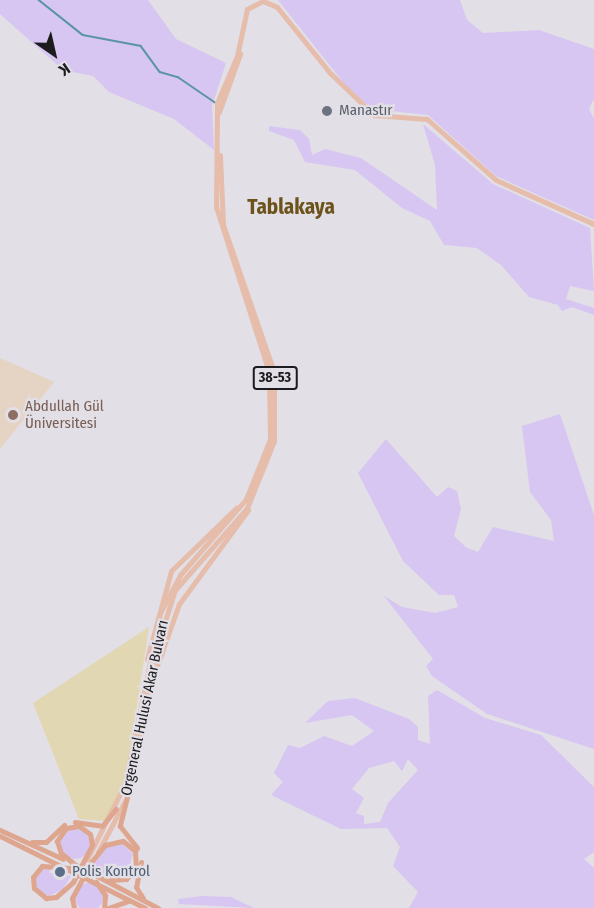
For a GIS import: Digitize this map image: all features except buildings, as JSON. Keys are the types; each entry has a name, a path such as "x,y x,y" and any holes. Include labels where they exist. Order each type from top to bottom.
{"highway":[{"path":"127,797 119,822 141,857 137,890 159,908"},
{"path":"14,836 41,843 69,823 102,826 116,809"},
{"path":"71,866 57,845 70,826 90,834 90,860"},
{"path":"0,830 71,866"},
{"path":"0,836 94,876 159,908"},
{"path":"71,866 46,864 32,881 37,892 51,898 75,882 90,860 117,840 132,847 138,857 126,879 94,876"},
{"path":"94,876 105,895 104,908"},
{"path":"94,876 145,908"},
{"path":"74,908 75,882"},
{"path":"108,908 120,900 145,908"}],"main road":[{"name":"38-53","path":"218,158 218,100 237,61 247,9 256,2 272,3 364,108 378,116 411,114 428,119 496,180 594,226"},
{"name":"Orgeneral Hulusi Akar Bulvarı","path":"90,860 116,809 175,590 255,492 274,441 277,395 265,341 223,225 218,158"},
{"name":"Orgeneral Hulusi Akar Bulvarı","path":"90,860 127,797 160,613 173,587 246,499 265,459 273,396 261,343 219,229 218,158"},
{"path":"149,680 179,604 243,519 255,492"},
{"path":"149,680 153,622 170,574 191,547 246,499"}],"shaded area":[{"path":"0,0 148,0 176,39 226,63 212,106 214,150 174,119 109,92 93,76 63,70 0,14"},
{"path":"278,0 460,0 467,20 483,33 539,30 594,49 594,99 589,109 594,119 594,220 496,176 428,115 372,109 346,86"},
{"path":"423,124 493,184 590,228 594,291 570,286 566,299 594,308 594,315 572,307 562,311 558,305 529,297 501,265 477,248 444,245 430,221 402,208 355,170 305,162 294,140 269,131 269,126 300,130 309,139 312,155 325,149 361,158 437,210 435,165"},
{"name":"Abdullah Gül Üniversitesi","path":"0,358 54,382 0,449"},
{"path":"560,414 594,515 594,749 487,714 432,676 426,666 433,659 384,596 402,607 435,613 458,607 454,595 439,595 403,561 358,473 386,439 437,497 448,487 457,491 461,509 454,536 467,548 478,552 493,527 554,541 551,520 530,492 522,426"},
{"path":"437,690 485,718 541,735 594,787 594,852 584,859 594,868 594,908 409,908 418,892 393,866 400,847 387,828 341,829 271,795 283,782 274,773 288,745 300,748 324,736 352,746 374,731 352,715 305,723 328,701 355,698 409,719 418,727 418,740 430,744 428,696","holes":["408,759 418,770 388,803 380,822 364,824 364,816 356,813 364,798 352,789 369,768 394,761 402,771"]},
{"path":"75,829 81,830 89,838 89,850 81,858 75,859 69,858 61,850 60,844 61,838 69,830"},
{"path":"121,843 133,854 126,877 113,879 91,866 104,848"},
{"path":"52,866 49,873 71,876 63,889 49,896 38,890 35,880 41,869"},
{"path":"89,883 99,887 103,897 99,907 89,911 79,907 75,897 79,887"},
{"path":"202,896 231,897 254,908 179,904 178,899"}],"sand":[{"path":"149,627 125,783 105,821 79,819 33,703"}],"waterway":[{"path":"39,0 83,35 141,46 160,72 178,77 216,103"}],"place":[{"name":"Manastır","path":"327,111"},
{"name":"Abdullah Gül Üniversitesi","path":"13,415"},
{"name":"Polis Kontrol","path":"60,872"}],"district":[{"name":"Tablakaya","path":"291,207"}]}
